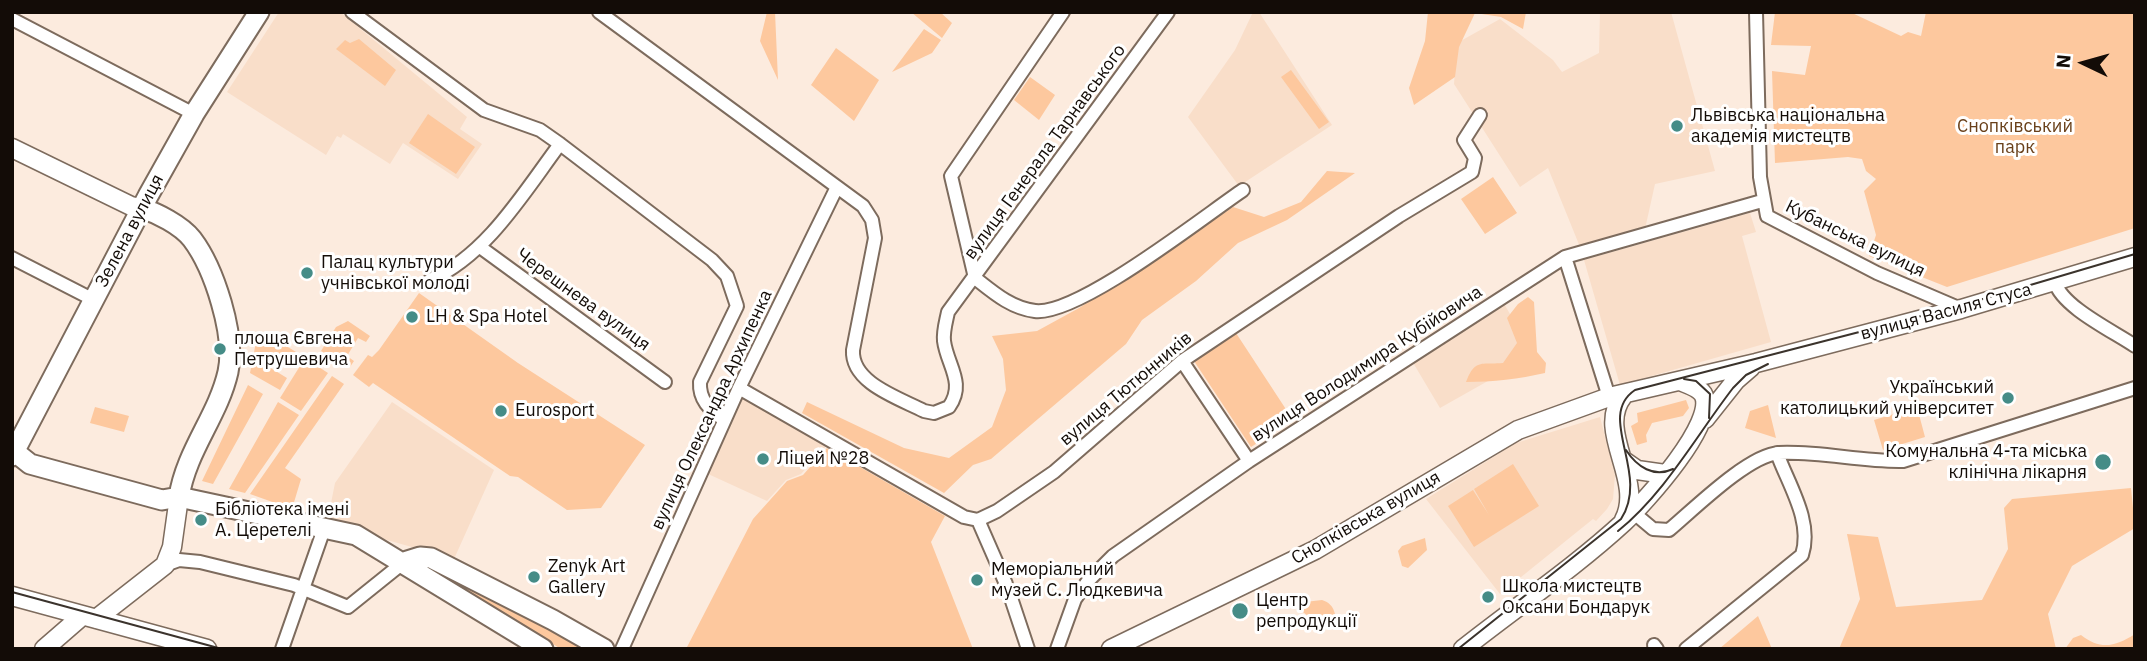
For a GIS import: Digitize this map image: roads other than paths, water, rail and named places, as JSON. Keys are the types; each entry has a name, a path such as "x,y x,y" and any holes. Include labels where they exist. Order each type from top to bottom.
{"main road":[{"name":"Зелена вулиця","path":"13,454 141,208 194,114 259,12"},
{"path":"12,148 131,206 155,212 191,237 209,270 230,345 225,381 186,463 178,497 172,547 165,565 44,649"},
{"name":"вулиця Василя Стуса","path":"1756,363 1961,309 2135,257"},
{"path":"1628,518 1629,490 1614,427 1618,402 1616,396 1756,363"},
{"path":"1463,649 1628,518 1736,380 1756,363"},
{"path":"1680,381 1704,395 1706,412 1702,424"},
{"name":"Снопківська вулиця","path":"1111,649 1315,550 1518,430 1616,396"},
{"path":"13,454 34,452 165,487 178,497 325,526 356,535 543,649"},
{"path":"1623,461 1637,470 1665,474"},
{"path":"404,562 420,556 431,558 554,620 604,649"},
{"path":"12,596 89,617 167,644 208,649"}],"street":[{"path":"352,12 484,110 540,130 560,144 712,260 727,276 737,306 700,382 700,392 709,409 724,419"},
{"name":"вулиця Генерала Тарнавського","path":"599,12 863,206 872,220 875,238 853,350 854,366 861,376 924,411 934,413 949,407 955,399 957,381 944,340 948,312 1168,12"},
{"path":"975,278 951,176 1063,12"},
{"name":"Кубанська вулиця","path":"1756,12 1762,201 1767,216 1877,273 1961,309"},
{"path":"12,19 194,114"},
{"name":"вулиця Тютюнників","path":"978,520 997,511 1054,472 1182,362 1399,216 1472,172 1475,158 1464,140 1480,115"},
{"path":"430,280 448,272 480,247 560,144"},
{"name":"вулиця Олександра Архипенка","path":"622,649 724,419 837,187"},
{"name":"вулиця Генерала Тарнавського","path":"975,278 1011,306 1038,312 1058,309 1100,287 1243,190"},
{"name":"вулиця Володимира Кубійовича","path":"1057,649 1075,599 1088,581 1113,556 1249,461 1565,257 1762,201"},
{"name":"Черешнева вулиця","path":"480,247 664,382"},
{"path":"1565,257 1616,396"},
{"path":"12,258 94,300"},
{"path":"2055,282 2058,294 2069,303 2135,346"},
{"path":"1182,362 1249,461"},
{"path":"739,388 964,517 978,520 1006,584"},
{"path":"1628,518 1653,529 1669,530 1751,464 1777,453 1874,462 1903,461 2135,388"},
{"path":"1686,649 1802,555 1806,542 1805,525 1777,453"},
{"path":"282,649 325,526"},
{"path":"165,565 179,559 200,562 305,589 348,607 404,562"},
{"path":"1011,597 1028,649"}],"tram line":[{"path":"1458,649 1621,519 1629,501 1630,483 1620,415 1624,401 1635,390 1956,307 2135,254"},
{"path":"1618,531 1665,482 1733,388 1746,375 1768,364"},
{"path":"1684,379 1696,381 1710,394 1709,418"},
{"path":"1626,450 1646,469 1659,472 1673,469"},
{"path":"12,592 222,649"}],"place":[{"name":"Львівська національна академія мистецтв","path":"1677,126"},
{"name":"Палац культури учнівської молоді","path":"307,273"},
{"name":"LH & Spa Hotel","path":"412,317"},
{"name":"площа Євгена Петрушевича","path":"220,349"},
{"name":"Український католицький університет","path":"2008,398"},
{"name":"Eurosport","path":"501,411"},
{"name":"Ліцей №28","path":"763,459"},
{"name":"Комунальна 4-та міська клінічна лікарня","path":"2103,462"},
{"name":"Бібліотека імені А. Церетелі","path":"201,520"},
{"name":"Zenyk Art Gallery","path":"534,577"},
{"name":"Меморіальний музей С. Людкевича","path":"977,580"},
{"name":"Школа мистецтв Оксани Бондарук","path":"1488,597"},
{"name":"Центр репродукції","path":"1240,611"}],"park label":[{"name":"Снопківський парк","path":"2015,137"}]}
